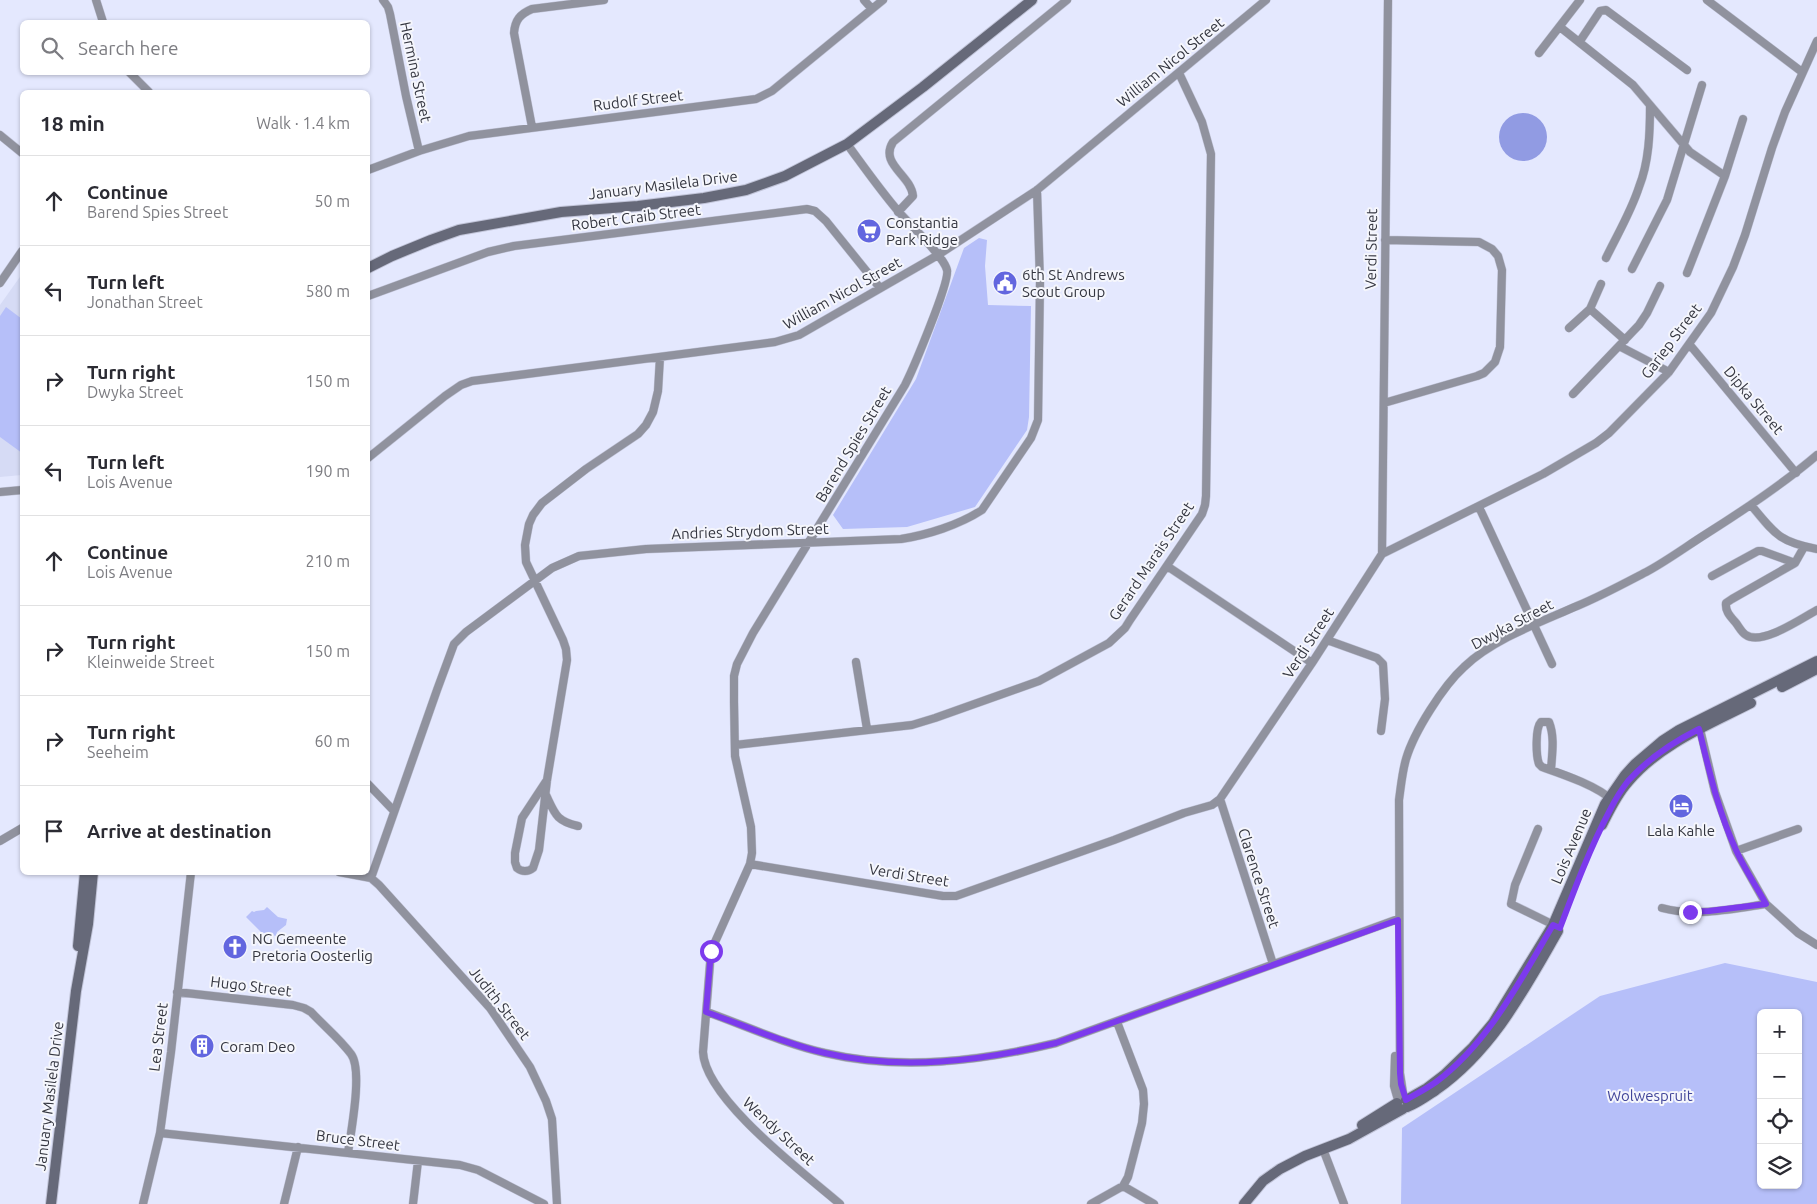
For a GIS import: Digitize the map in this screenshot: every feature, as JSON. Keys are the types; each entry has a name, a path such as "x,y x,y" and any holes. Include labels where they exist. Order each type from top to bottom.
{"main road":[{"name":"January Masilela Drive","path":"370,267 392,256 459,230 561,212 704,198 746,190 785,176 847,144 923,87 1032,0"},
{"name":"Lois Avenue","path":"1699,725 1817,661"},
{"name":"Lois Avenue","path":"1244,1204 1263,1181 1280,1169 1326,1148 1340,1137 1403,1103 1431,1085 1460,1060 1485,1034 1556,926 1593,830 1612,800 1624,775 1655,745 1679,730 1699,725 1817,669"},
{"name":"January Masilela Drive","path":"51,1204 76,991 85,875"},
{"name":"January Masilela Drive","path":"76,991 88,924 93,875"}],"street":[{"path":"96,0 102,20"},
{"name":"Hermina Street","path":"383,0 390,14 419,151"},
{"path":"532,127 514,33 514,25 518,17 532,9 604,0"},
{"path":"864,0 872,9"},
{"name":"Rudolf Street","path":"370,169 419,151 469,136 756,99 772,91 883,0"},
{"path":"898,212 913,196 912,188 890,157 890,147 893,142 1067,0"},
{"name":"William Nicol Street","path":"370,456 445,396 461,385 472,381 788,340 800,335 938,255 1037,190 1266,0"},
{"name":"Verdi Street","path":"750,864 943,896 956,896 1212,805 1220,800 1382,554 1388,0"},
{"path":"1539,52 1580,0"},
{"path":"1707,0 1802,72"},
{"path":"1580,42 1600,11 1606,10 1686,70"},
{"path":"1560,26 1633,85 1696,157 1725,176"},
{"name":"Gariep Street","path":"1382,554 1543,474 1596,443 1616,426 1669,372 1711,314 1733,267 1772,148 1802,72 1817,41"},
{"name":"Gerard Marais Street","path":"735,746 912,725 1039,681 1088,656 1109,642 1125,628 1202,514 1206,496 1211,154 1202,122 1179,73"},
{"path":"132,75 147,90"},
{"path":"1632,269 1667,200 1702,85"},
{"path":"1606,258 1640,187 1650,128 1650,106"},
{"path":"1687,273 1725,176 1743,119"},
{"path":"0,136 20,151"},
{"path":"847,144 898,212 938,255"},
{"name":"Andries Strydom Street","path":"371,878 437,690 457,640 561,563 579,556 665,547 908,538 972,517 988,504 1031,438 1038,420 1040,282 1037,190"},
{"name":"Robert Craib Street","path":"370,295 488,252 514,246 806,209 815,211 826,220 880,288"},
{"path":"1384,403 1477,376 1490,368 1495,362 1500,347 1502,270 1498,256 1492,249 1479,242 1385,240"},
{"path":"0,283 20,255"},
{"name":"Barend Spies Street","path":"706,1012 713,946 750,864 752,835 736,764 734,676 737,664 753,633 901,392 912,370 946,280 947,268 938,255"},
{"path":"1569,328 1590,310 1601,284"},
{"path":"1574,394 1622,343 1647,313 1660,286"},
{"path":"1590,310 1622,343 1669,372"},
{"name":"Dipka Street","path":"1690,344 1796,473"},
{"path":"547,780 526,811 521,822 515,859 517,868 522,871 531,870 537,860 547,780 567,655 563,640 526,562 525,553 528,530 533,515 549,498 586,469 638,434 646,424 653,412 658,391 660,357"},
{"name":"Dwyka Street","path":"1403,1103 1394,1086 1396,1044 1399,1027 1399,800 1406,758 1413,741 1441,695 1465,665 1497,644 1651,570 1751,505 1817,456"},
{"path":"0,492 20,490"},
{"path":"1751,505 1775,533 1792,544 1817,549"},
{"path":"1479,507 1552,664"},
{"path":"1804,547 1795,563 1727,602 1727,611 1745,635 1758,638 1787,626 1817,610"},
{"path":"1712,576 1758,551 1795,563"},
{"path":"1167,566 1312,663"},
{"path":"1327,640 1377,658 1383,664 1385,699 1381,731"},
{"path":"856,662 867,729"},
{"path":"1551,770 1553,744 1551,728 1549,722 1541,722 1537,726 1537,733 1538,762 1542,767 1576,780 1612,800"},
{"path":"1699,725 1714,792 1736,851 1766,904 1798,933 1817,945"},
{"path":"370,786 394,811"},
{"path":"546,794 558,818 578,826"},
{"name":"Clarence Street","path":"1220,800 1272,964"},
{"path":"0,841 20,829"},
{"path":"1538,829 1515,885 1511,904 1556,926"},
{"path":"1736,851 1798,829"},
{"name":"Lea Street","path":"143,1204 160,1132 191,875"},
{"path":"354,875 371,878"},
{"name":"Judith Street","path":"371,878 387,893 490,1008 530,1067 552,1118 557,1204"},
{"path":"1662,908 1678,911 1709,911 1766,904"},
{"path":"706,1012 826,1054 900,1063 976,1058 1056,1043 1398,920"},
{"name":"Hugo Street","path":"178,992 293,1005 311,1012 351,1054 356,1065 355,1093 348,1152"},
{"name":"Wendy Street","path":"706,1012 703,1060 719,1089 744,1120 840,1204"},
{"path":"1092,1204 1123,1186 1128,1177 1142,1123 1144,1104 1142,1090 1117,1022"},
{"name":"Bruce Street","path":"160,1132 460,1165 478,1170 544,1204"},
{"path":"284,1204 298,1147"},
{"path":"1326,1148 1344,1204"},
{"path":"413,1204 418,1161"},
{"path":"1123,1186 1154,1204"}],"shaded area":[{"path":"1518,113 1528,113 1537,117 1543,123 1546,128 1546,146 1537,157 1528,161 1518,161 1509,157 1503,151 1499,142 1499,132 1503,123 1509,117"},
{"path":"20,277 20,475 0,477 0,305"}],"green space":[{"path":"979,238 987,240 985,266 988,305 1031,306 1029,417 1027,430 975,507 907,527 843,529 833,515 916,379 964,248"},
{"path":"6,307 20,318 20,452 0,437 0,316"},
{"path":"267,907 278,917 287,919 286,925 277,932 276,936 261,932 246,917 252,911 264,910"},
{"name":"Wolwespruit","path":"1725,963 1817,982 1817,1204 1401,1204 1402,1128 1600,996"}],"place":[{"name":"Constantia Park Ridge","path":"869,231"},
{"name":"6th St Andrews Scout Group","path":"1005,283"},
{"name":"Lala Kahle","path":"1681,806"},
{"name":"NG Gemeente Pretoria Oosterlig","path":"235,947"},
{"name":"Coram Deo","path":"202,1046"}],"route":[{"path":"711,951 706,1012 826,1054 908,1064 976,1058 1056,1043 1398,920 1400,1073 1404,1099 1406,1100 1435,1082 1485,1034 1520,981 1553,925 1560,928 1595,840 1623,788 1643,766 1666,748 1699,729 1714,792 1726,827 1736,851 1766,904 1690,912"}]}
